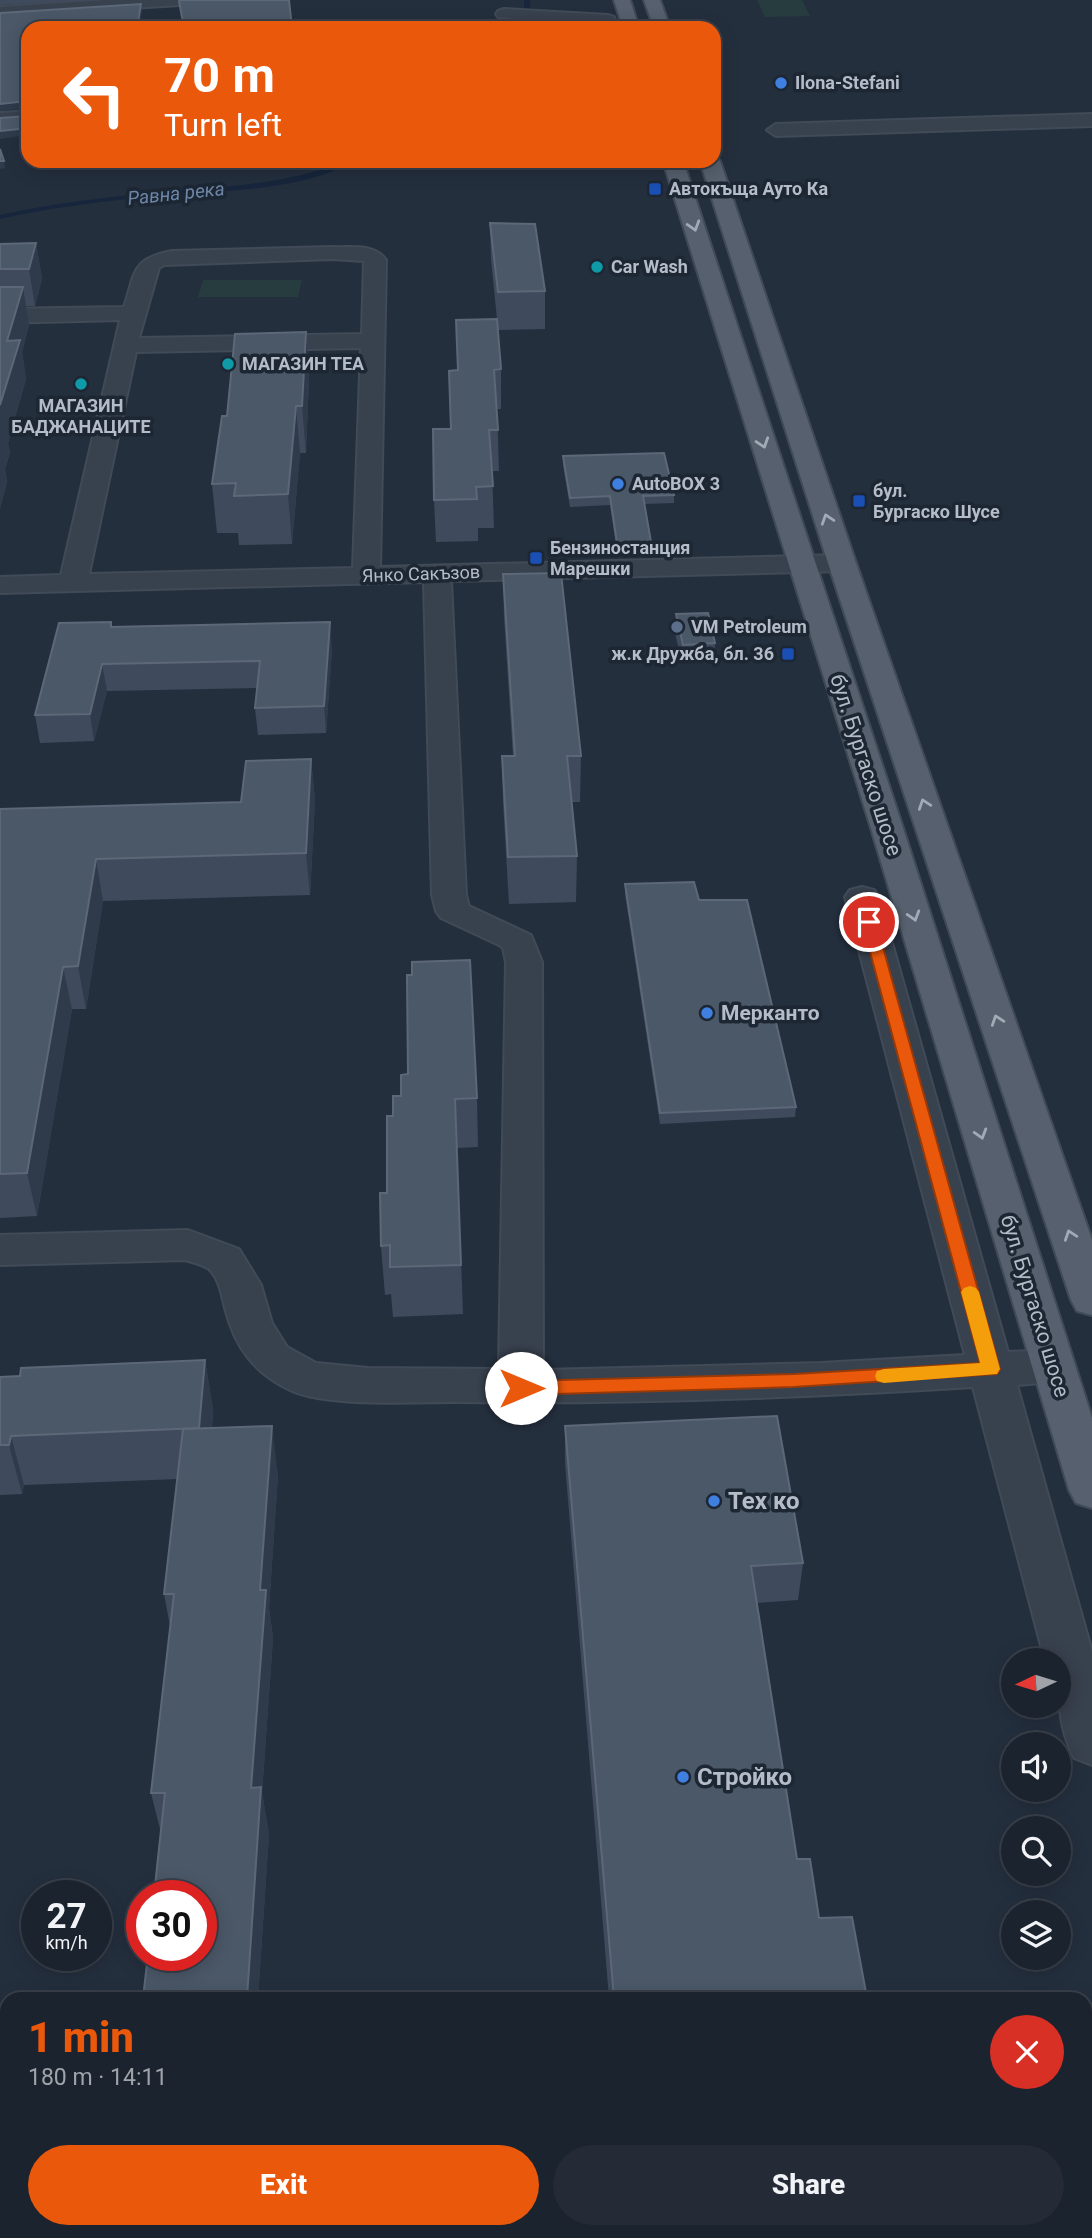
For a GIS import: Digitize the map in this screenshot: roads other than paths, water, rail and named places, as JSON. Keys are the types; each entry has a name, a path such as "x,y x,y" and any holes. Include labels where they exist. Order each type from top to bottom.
{"main road":[{"path":"622,0 629,21"},
{"path":"652,0 660,21"},
{"name":"бул. Бургаско шосе","path":"675,168 887,825 1092,1490"},
{"name":"бул. Бургаско шосе","path":"712,168 842,563 1092,1300"}],"street":[{"path":"0,12 179,0"},
{"path":"505,14 608,21"},
{"path":"0,118 21,116"},
{"path":"776,130 1092,120"},
{"path":"73,583 134,313 149,265 157,260 332,253 371,255 375,260 366,576"},
{"path":"0,316 134,313"},
{"path":"128,345 372,341"},
{"name":"Янко Сакъзов","path":"0,584 842,563"},
{"path":"437,573 449,895 453,911 474,923 502,930 519,943 524,962 521,1388"},
{"path":"862,897 1092,1741"},
{"path":"0,1250 188,1245 225,1259 240,1285 251,1326 272,1359 308,1379 368,1385 521,1388 808,1380 1053,1366"}],"waterway":[{"name":"Равна река","path":"525,21 527,0"},
{"name":"Равна река","path":"0,217 73,203 276,183 334,168"}],"place":[{"name":"Ilona-Stefani","path":"781,83"},
{"name":"Автокъща Ауто Ка","path":"655,189"},
{"name":"Car Wash","path":"597,267"},
{"name":"МАГАЗИН ТЕА","path":"228,364"},
{"name":"МАГАЗИН БАДЖАНАЦИТЕ","path":"81,384"},
{"name":"AutoBOX 3","path":"618,484"},
{"name":"бул. Бургаско Шусе","path":"859,501"},
{"name":"Бензиностанция Марешки","path":"536,558"},
{"name":"VM Petroleum","path":"677,627"},
{"name":"ж.к Дружба, бл. 36","path":"788,654"},
{"name":"Мерканто","path":"707,1013"},
{"name":"Тех ко","path":"714,1501"},
{"name":"Стройко","path":"683,1777"}]}
